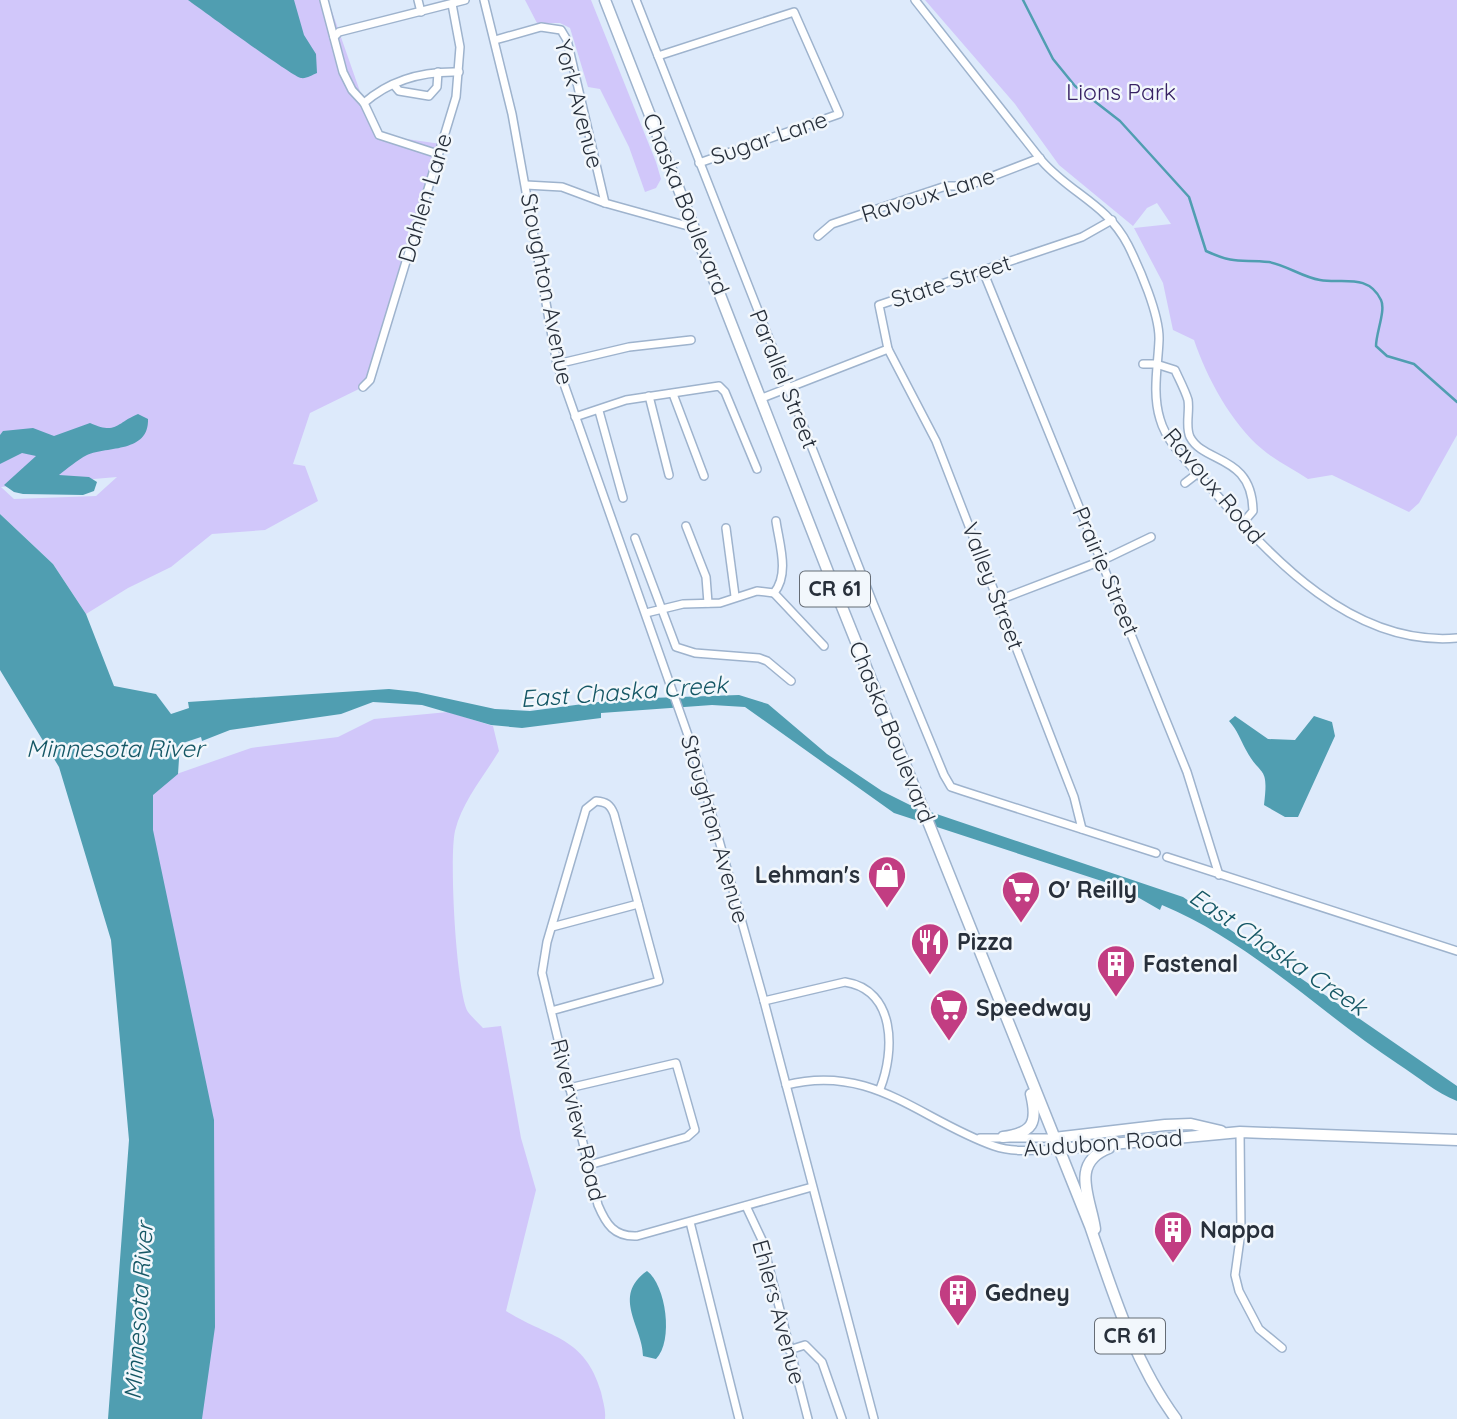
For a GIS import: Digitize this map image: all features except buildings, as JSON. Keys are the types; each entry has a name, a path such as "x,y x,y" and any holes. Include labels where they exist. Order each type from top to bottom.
{"main road":[{"name":"Chaska Boulevard","path":"605,0 1135,1348 1158,1395 1176,1419"},
{"path":"1003,1137 1023,1134 1033,1122 1034,1108 1022,1059"},
{"name":"Audubon Road","path":"1054,1138 1191,1124 1228,1133"},
{"name":"Audubon Road","path":"1059,1149 1240,1132 1457,1140"},
{"path":"1097,1247 1093,1211 1084,1187 1085,1172 1096,1155 1121,1143"}],"street":[{"path":"324,0 343,72 352,90 364,103 379,135 438,154"},
{"path":"418,0 421,12"},
{"path":"334,37 339,32 465,0"},
{"name":"Stoughton Avenue","path":"484,0 526,185 557,364 686,724 764,1001 874,1419"},
{"name":"Parallel Street","path":"636,0 920,718 951,787 1082,829"},
{"name":"Ravoux Road","path":"915,0 1058,179 1112,219 1128,246 1148,293 1159,337 1156,364 1160,420 1178,450 1289,573 1342,608 1386,630 1418,638 1457,638"},
{"name":"Dahlen Lane","path":"363,387 370,380 456,97 459,31 452,4"},
{"name":"Sugar Lane","path":"658,56 794,12 839,114 699,163"},
{"name":"York Avenue","path":"495,40 541,27 561,30 567,40 605,203"},
{"path":"364,103 375,94 410,77 438,72 459,72"},
{"path":"394,85 399,91 429,96 438,87 438,72"},
{"name":"Ravoux Lane","path":"818,236 832,224 946,186 967,186 1040,158"},
{"path":"526,185 562,187 605,203 695,228"},
{"name":"State Street","path":"888,349 878,304 1082,237 1112,219"},
{"name":"Prairie Street","path":"983,271 1187,772 1219,875"},
{"path":"557,364 629,347 691,340"},
{"path":"762,398 888,349"},
{"name":"Valley Street","path":"888,349 936,441 1074,797 1082,829"},
{"path":"1143,365 1156,364 1175,370 1188,400 1189,436 1199,447 1234,465 1253,502 1253,511 1242,523"},
{"path":"575,417 649,396 719,386 725,392 757,469"},
{"path":"673,394 704,475"},
{"path":"649,396 669,475"},
{"path":"599,411 623,498"},
{"path":"1185,483 1198,473"},
{"path":"774,593 781,578 776,521"},
{"path":"686,526 706,577 708,603"},
{"path":"726,528 735,596"},
{"path":"999,600 1101,561 1151,537"},
{"path":"635,538 676,647 695,653 759,658 767,661 791,681"},
{"path":"646,613 662,607 720,603 757,591 774,593 824,646"},
{"name":"Riverview Road","path":"638,904 611,807 596,801 586,809 552,927 542,973 569,1088 605,1221 615,1232 637,1236 812,1187"},
{"path":"1082,829 1156,853"},
{"path":"1167,857 1457,951"},
{"path":"551,1011 659,981 638,904 552,927"},
{"path":"764,1001 845,982 858,984 870,992 880,1004 891,1043 890,1058 880,1089"},
{"path":"569,1088 676,1063 695,1130 687,1137 589,1165"},
{"name":"Audubon Road","path":"786,1085 829,1079 880,1089 1005,1149 1059,1149"},
{"path":"1240,1132 1241,1232 1235,1275 1239,1291 1259,1329 1282,1348"},
{"name":"Audubon Road","path":"979,1138 1054,1138"},
{"name":"Ehlers Avenue","path":"746,1206 762,1240 808,1419"},
{"path":"690,1222 739,1419"},
{"path":"789,1350 805,1345 822,1362 842,1419"}],"green space":[{"path":"0,0 328,0 364,103 379,135 441,144 363,387 310,413 293,464 305,466 318,501 265,530 212,534 171,567 128,588 86,614 53,564 0,514","holes":["117,477 96,496 14,499 1,487"]},
{"path":"525,0 591,0 656,162 661,179 656,188 645,192 629,147 600,89 588,87 570,28 560,23 537,23"},
{"name":"Lions Park","path":"925,0 1457,0 1457,435 1419,503 1409,512 1332,475 1308,479 1273,457 1251,438 1221,399 1194,340 1173,330 1163,283 1134,228 1171,224 1157,203 1147,208 1133,226 1059,165 1015,104"},
{"path":"448,712 493,726 499,751 458,820 453,845 453,867 457,952 464,999 468,1012 483,1028 501,1026 521,1138 536,1190 506,1311 575,1349 594,1374 601,1392 605,1419 201,1419 148,835 149,790 168,777 251,748 338,737 374,719"}],"water":[{"path":"188,0 294,0 304,35 316,54 317,73 303,78 294,75"},
{"path":"138,414 148,419 147,430 142,438 126,446 87,455 59,475 89,477 97,482 94,491 83,495 23,494 4,485 36,456 22,453 0,464 0,435 3,431 33,428 54,436 90,423 111,428"},
{"name":"Minnesota River","path":"0,514 53,564 86,614 114,686 156,694 171,714 189,708 188,702 389,689 417,692 495,709 530,711 621,699 739,695 768,704 827,754 882,791 910,805 1183,897 1457,1086 1457,1101 1434,1089 1369,1044 1254,957 1194,920 1162,905 1160,910 1120,887 894,813 745,707 712,705 601,713 601,718 522,728 491,725 422,705 373,702 341,714 230,730 202,741 201,737 180,744 178,774 153,795 153,830 214,1120 215,1327 202,1419 108,1419 129,1140 111,940 59,767 0,670"},
{"path":"1235,716 1268,739 1295,740 1314,716 1332,722 1335,736 1298,817 1285,817 1264,805 1264,777 1229,721"},
{"path":"647,1271 659,1288 665,1314 665,1340 656,1359 643,1356 630,1301 636,1281"}],"waterway":[{"name":"East Chaska Creek","path":"1023,0 1053,59 1075,86 1120,121 1189,197 1206,251 1232,260 1269,262 1320,280 1354,281 1369,286 1376,292 1382,304 1376,346 1387,356 1414,364 1457,402"}],"place":[{"name":"Lehman's","path":"887,909"},
{"name":"O' Reilly","path":"1021,924"},
{"name":"Pizza","path":"930,976"},
{"name":"Fastenal","path":"1116,998"},
{"name":"Speedway","path":"949,1042"},
{"name":"Nappa","path":"1173,1264"},
{"name":"Gedney","path":"958,1327"}]}
